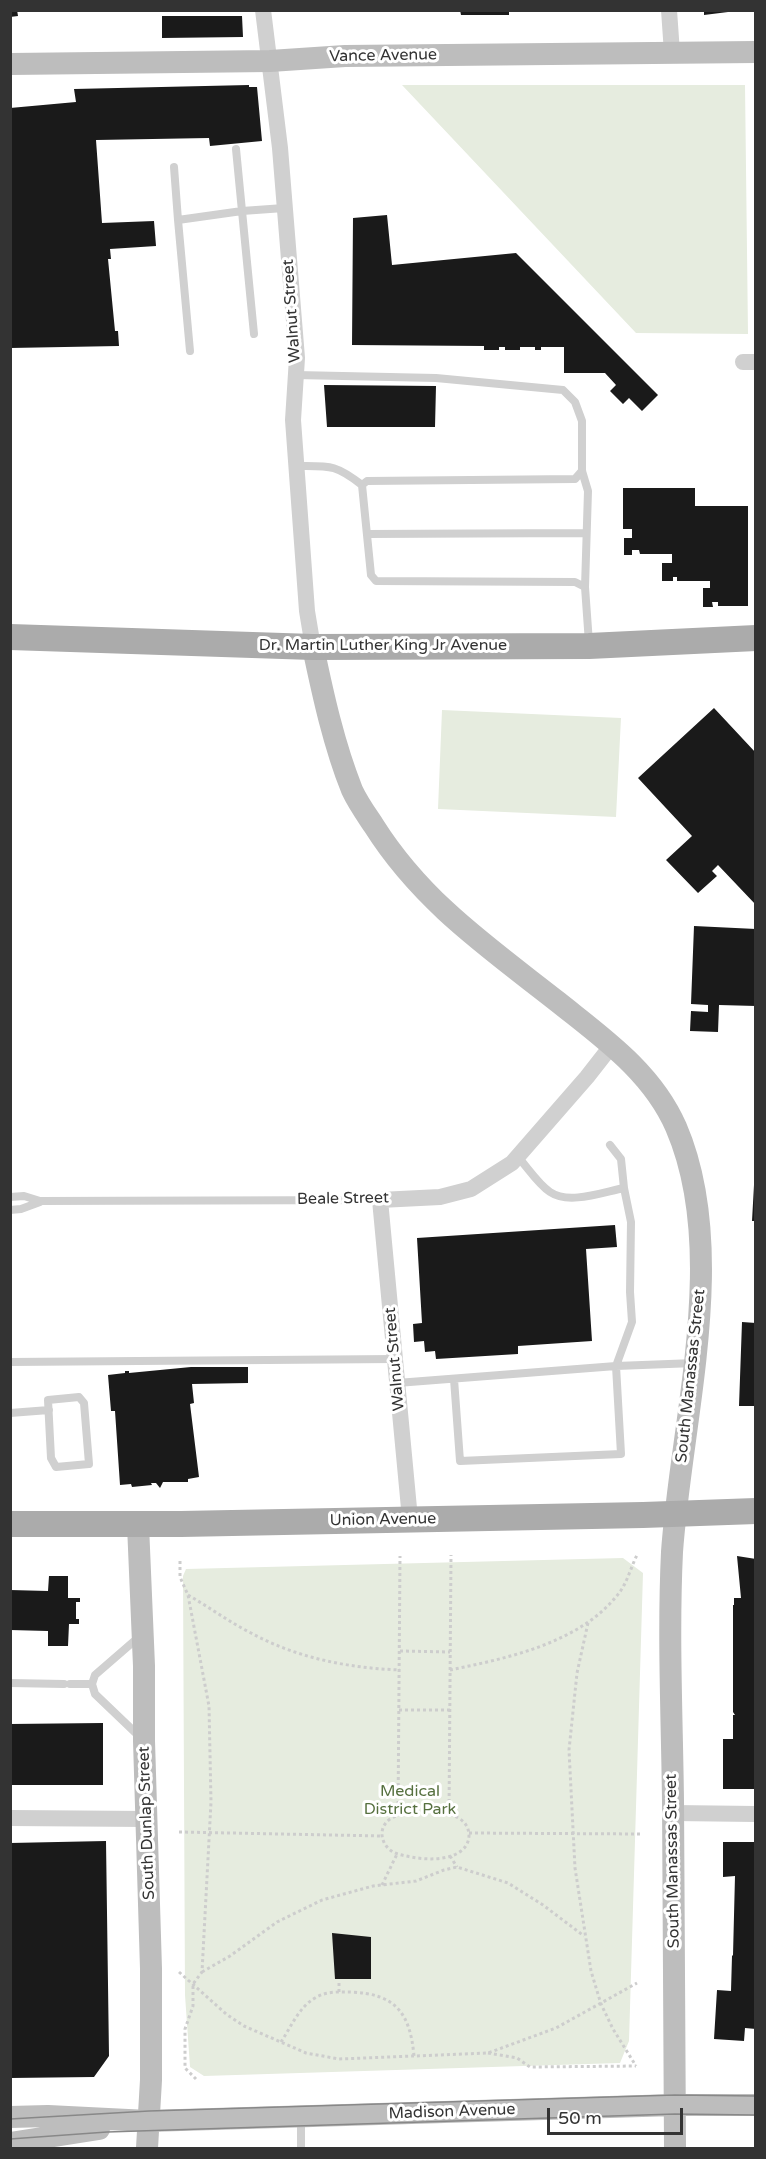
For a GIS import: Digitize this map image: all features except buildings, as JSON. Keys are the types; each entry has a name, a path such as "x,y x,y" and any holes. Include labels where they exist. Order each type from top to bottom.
{"main road":[{"name":"Dr. Martin Luther King Jr Avenue","path":"10,637 313,647 589,646 756,638"},
{"name":"Union Avenue","path":"10,1524 138,1525 756,1511"}],"street":[{"name":"Walnut Street","path":"262,10 280,148 297,358 293,420 308,611 313,647"},
{"path":"669,10 672,53"},
{"name":"Vance Avenue","path":"10,64 270,61 345,56 756,52"},
{"name":"South Manassas Street","path":"313,647 339,753 354,795 393,854 412,878 452,920 612,1045 647,1079 674,1122 690,1162 697,1205 700,1281 695,1363 672,1551 675,2148"},
{"name":"Beale Street","path":"380,1200 440,1197 471,1189 512,1163 612,1045"},
{"name":"Walnut Street","path":"380,1200 410,1519"},
{"name":"South Dunlap Street","path":"138,1525 152,1969 151,2080 147,2148"},
{"path":"673,1813 756,1814"},
{"path":"10,1818 146,1819"},
{"name":"Madison Avenue","path":"10,2117 48,2116 148,2121 675,2105 756,2105"},
{"name":"Madison Avenue","path":"10,2143 148,2121"}],"lane":[{"path":"236,149 254,334"},
{"path":"174,167 190,351"},
{"path":"178,220 284,208"},
{"path":"296,375 435,378 563,390 574,402 582,421 582,471 588,491 585,587 589,646"},
{"path":"296,466 331,466 348,474 362,485 371,575 376,581 575,582 585,587"},
{"path":"362,485 367,481 575,479 582,471"},
{"path":"367,534 586,533"},
{"path":"454,1378 460,1461 621,1454 616,1366 632,1322 631,1222 621,1159 610,1145"},
{"path":"518,1157 550,1192 562,1197 576,1197 624,1188"},
{"name":"Beale Street","path":"10,1197 24,1196 40,1202 380,1200"},
{"path":"10,1210 21,1209 40,1202"},
{"path":"10,1362 395,1359"},
{"path":"398,1383 616,1366 695,1363"},
{"path":"79,1397 82,1399 89,1464 56,1467 53,1463 49,1410 48,1400 79,1397"},
{"path":"10,1413 49,1410"},
{"path":"142,1634 95,1675 92,1684 95,1694 144,1741"},
{"path":"10,1683 92,1684"},
{"path":"301,2116 302,2148"}],"path":[{"path":"449,1814 451,1555"},
{"path":"398,1816 400,1556"},
{"path":"450,1670 505,1659 540,1647 588,1623 620,1593 637,1556"},
{"path":"180,1561 180,1577 188,1595 209,1706 210,1832 202,1972"},
{"path":"188,1595 254,1635 288,1650 355,1667 400,1670"},
{"path":"179,1972 226,2014 244,2026 306,2053 339,2059 488,2053 517,2058 530,2067 636,2066 613,2029 601,2004 591,1971 584,1936 572,1832 569,1750 571,1721 577,1673 588,1623"},
{"path":"400,1651 450,1652"},
{"path":"399,1710 450,1710"},
{"path":"426,1811 449,1814 464,1822 469,1833 466,1846 462,1851 449,1856 424,1858 397,1854 385,1845 382,1836 384,1827 387,1822 398,1816 426,1811"},
{"path":"180,1832 382,1836"},
{"path":"469,1833 641,1834"},
{"path":"382,1885 397,1854"},
{"path":"449,1856 457,1867"},
{"path":"196,2079 185,2068 186,2029 193,2006 193,1984 202,1972 231,1956 278,1922 322,1900 382,1885 416,1881 457,1867 507,1884 543,1905 584,1936"},
{"path":"339,1980 339,1992"},
{"path":"488,2053 556,2028 637,1983"},
{"path":"281,2042 306,2004 316,1997 339,1992 376,1994 397,2007 409,2025 414,2056"}],"green space":[{"path":"402,85 745,85 748,334 636,333"},
{"path":"442,710 621,718 616,817 438,809"},
{"name":"Medical District Park","path":"623,1558 643,1573 629,2041 620,2063 204,2076 190,2067 185,1995 183,1576 186,1569"}],"tram line":[{"path":"10,2119 149,2111 675,2095 756,2096"},
{"path":"10,2139 107,2132 675,2114 756,2115"}]}
